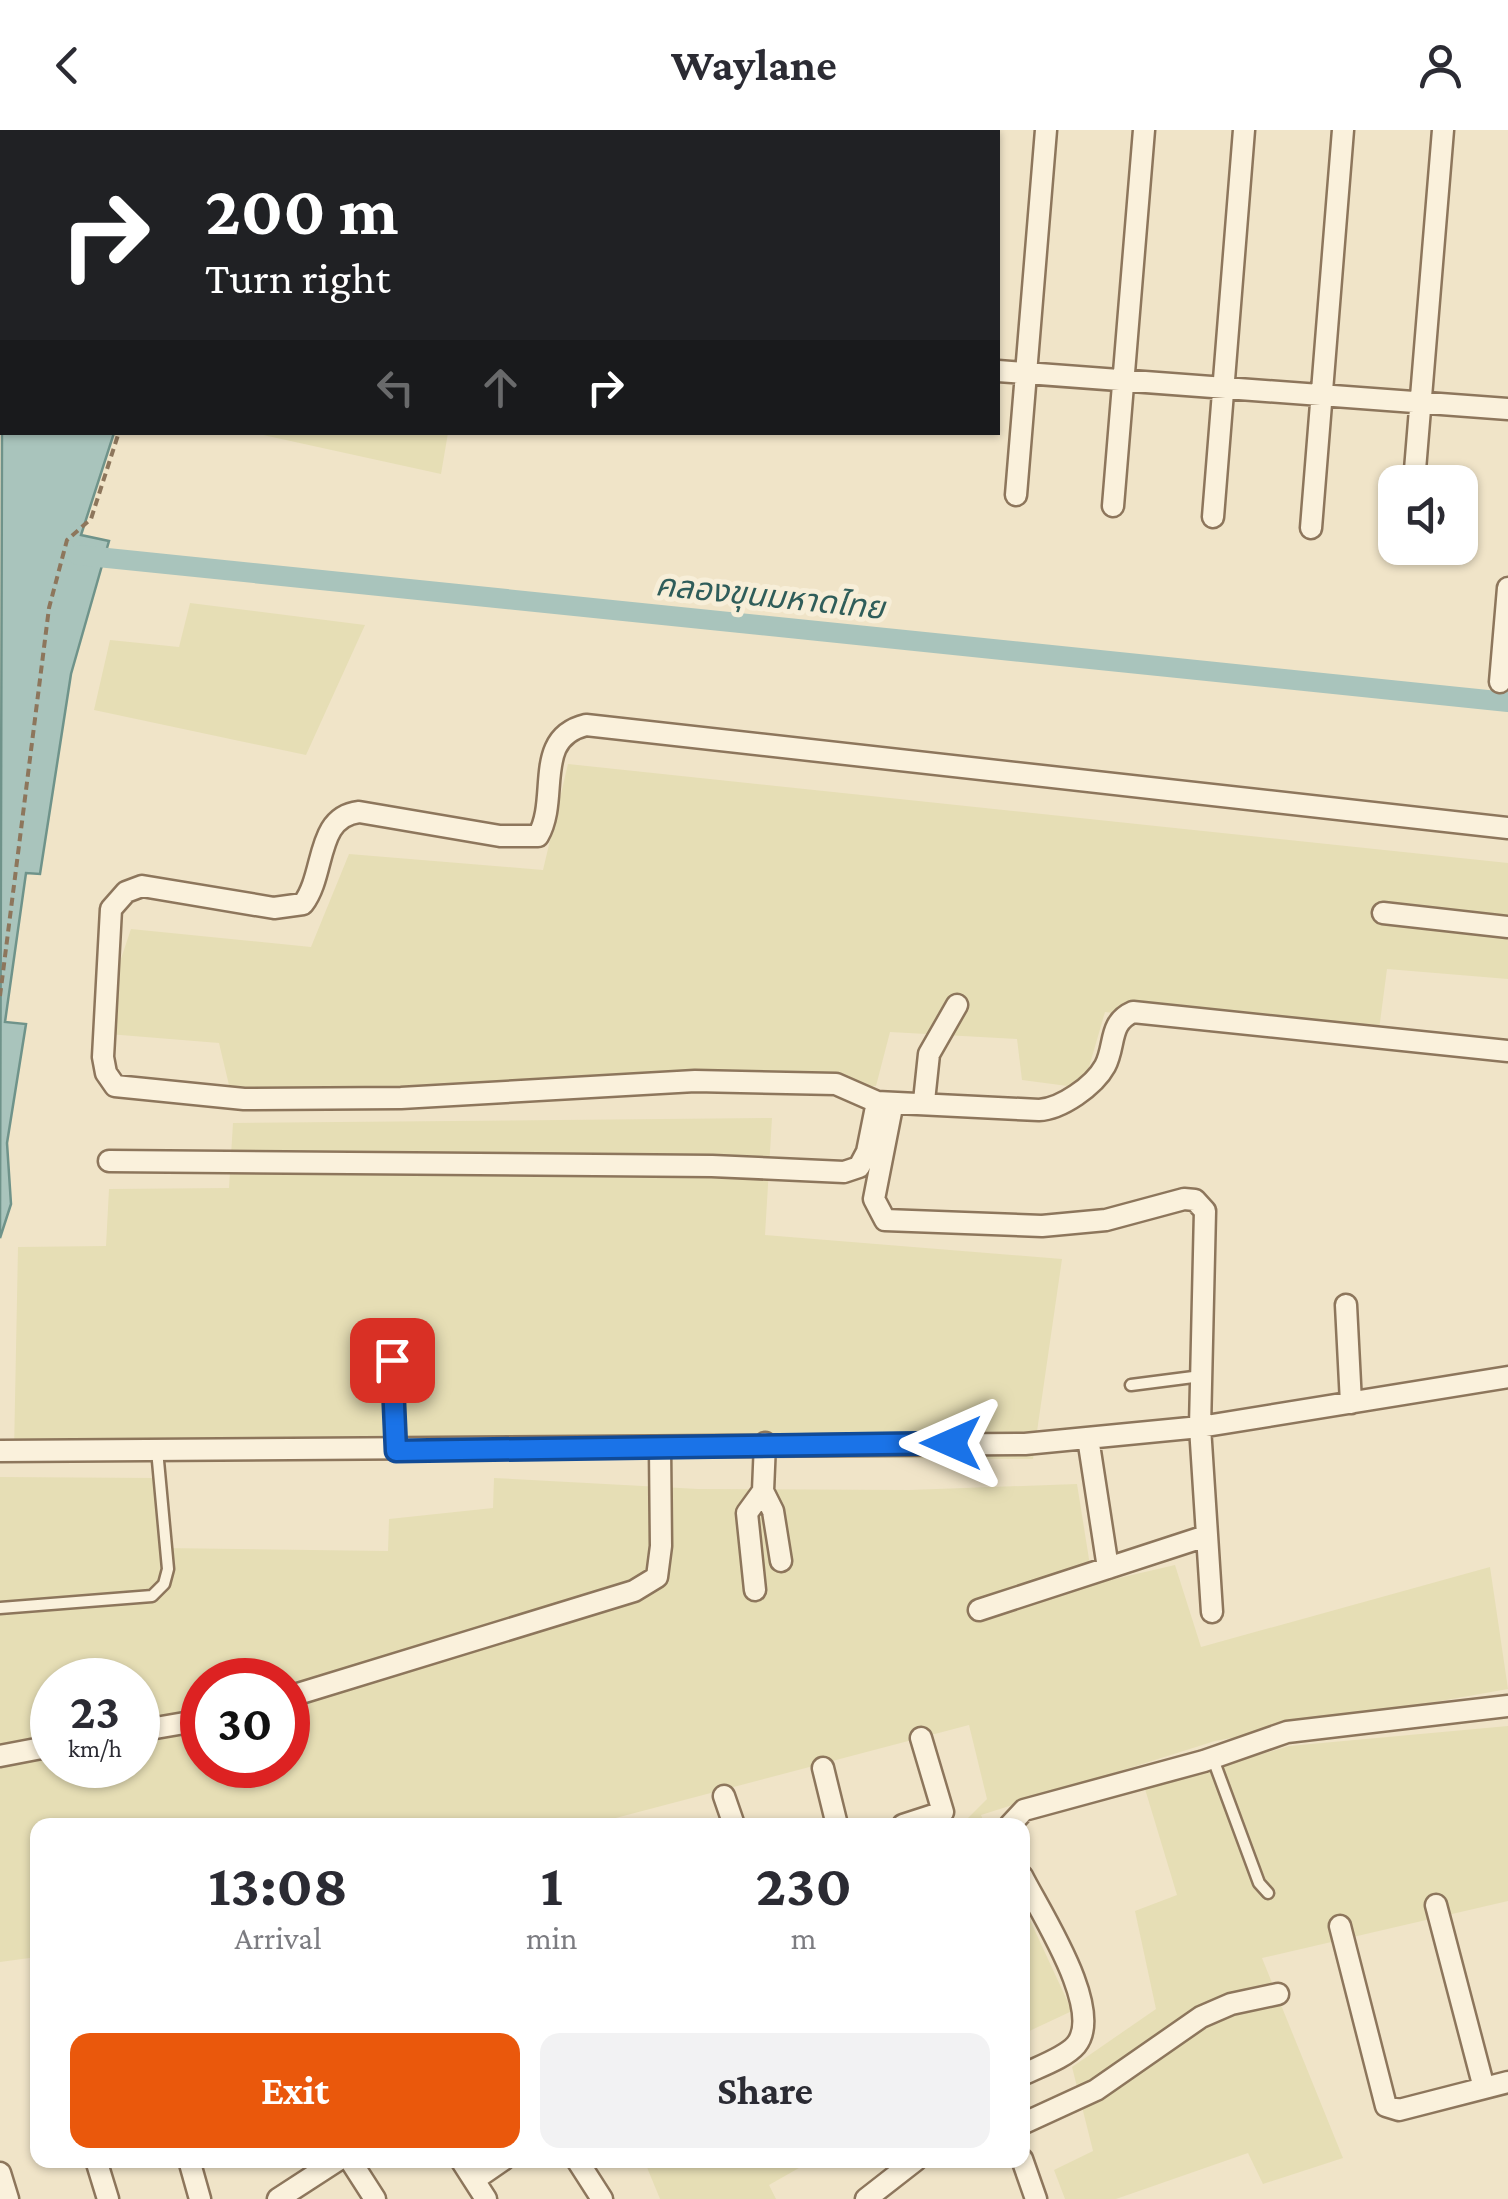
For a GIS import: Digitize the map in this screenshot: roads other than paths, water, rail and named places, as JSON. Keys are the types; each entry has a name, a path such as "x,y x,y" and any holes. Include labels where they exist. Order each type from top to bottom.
{"street":[{"path":"1016,495 1046,130"},
{"path":"1113,506 1144,130"},
{"path":"1213,517 1244,130"},
{"path":"1312,528 1344,130"},
{"path":"1416,465 1443,130"},
{"path":"1000,371 1508,409"},
{"path":"1500,682 1508,588"},
{"path":"1508,828 586,725 569,729 553,747 546,822 538,836 500,836 359,812 344,814 332,822 311,893 303,904 274,908 142,886 126,892 111,908 104,1057 106,1073 115,1086 244,1099 401,1098 695,1081 836,1084 885,1102 1052,1109 1102,1071 1115,1026 1133,1012 1508,1051"},
{"path":"1383,913 1508,927"},
{"path":"924,1102 930,1054 957,1005"},
{"path":"110,1161 712,1166 844,1172 859,1167 868,1152 885,1102"},
{"path":"885,1102 874,1199 876,1210 885,1220 1042,1226 1106,1220 1195,1200 1205,1211 1208,1230 1200,1427 1212,1612"},
{"path":"1346,1305 1351,1402"},
{"path":"0,1451 1025,1444 1200,1427 1508,1378"},
{"path":"1088,1438 1108,1568"},
{"path":"755,1590 747,1513 762,1492 765,1443"},
{"path":"310,1690 616,1596 656,1577 661,1546 660,1448"},
{"path":"762,1492 773,1512 781,1562"},
{"path":"979,1610 1206,1536"},
{"path":"1017,1818 1024,1810 1212,1758 1287,1732 1508,1706"},
{"path":"922,1738 942,1812 924,1818"},
{"path":"0,1756 30,1750"},
{"path":"822,1768 835,1818"},
{"path":"724,1796 732,1818"},
{"path":"1030,1892 1084,2002 1084,2029 1075,2047 1030,2071"},
{"path":"1436,1905 1484,2088"},
{"path":"1340,1926 1386,2106 1399,2110 1508,2082"},
{"path":"1030,2120 1096,2090 1202,2017 1231,2004 1278,1994"},
{"path":"98,2168 108,2199"},
{"path":"191,2168 200,2199"},
{"path":"297,2168 302,2183"},
{"path":"278,2199 325,2168"},
{"path":"355,2168 374,2199"},
{"path":"466,2168 486,2199"},
{"path":"474,2180 491,2168"},
{"path":"582,2168 602,2199"},
{"path":"866,2199 906,2168"},
{"path":"1025,2168 1036,2199"},
{"path":"0,2172 8,2199"}],"lane":[{"path":"392,1330 396,1451"},
{"path":"1132,1385 1201,1376"},
{"path":"0,1608 152,1596 164,1584 168,1568 157,1450"},
{"path":"1212,1758 1259,1884 1268,1893"}],"water":[{"path":"2,435 113,435 81,535 109,541 71,674 40,874 26,873 5,1022 26,1024 7,1143 11,1204 0,1238"}],"waterway":[{"name":"คลองขุนมหาดไทย","path":"78,555 1508,702"}]}
